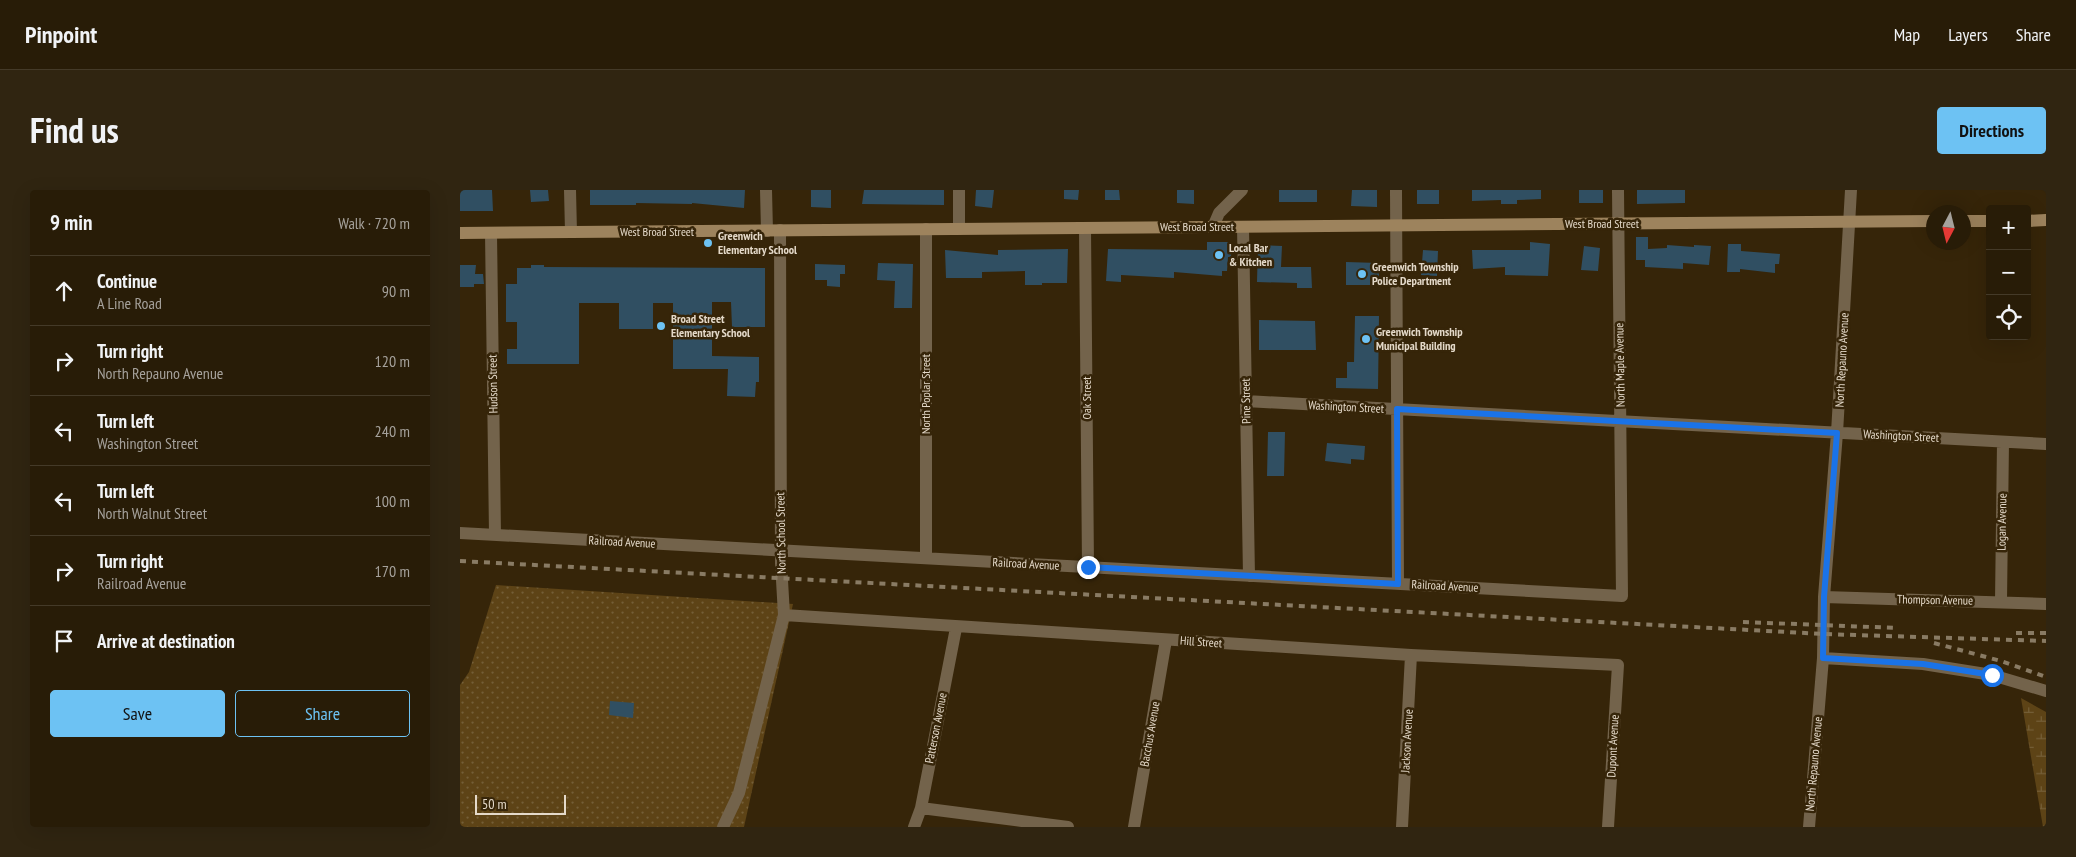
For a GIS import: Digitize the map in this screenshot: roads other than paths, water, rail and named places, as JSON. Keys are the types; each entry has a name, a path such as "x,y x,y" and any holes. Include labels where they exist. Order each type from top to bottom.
{"main road":[{"path":"2031,220 2046,220"},
{"name":"West Broad Street","path":"460,233 1926,221"},
{"path":"1971,221 1986,221"}],"street":[{"path":"570,190 571,232"},
{"path":"766,190 767,231"},
{"path":"959,190 959,229"},
{"path":"1213,227 1219,213 1242,190"},
{"path":"1396,190 1398,584"},
{"name":"North Maple Avenue","path":"1618,190 1622,596"},
{"name":"North Repauno Avenue","path":"1809,827 1823,658 1824,597 1837,433 1851,190"},
{"name":"Pine Street","path":"1243,227 1248,576"},
{"name":"Oak Street","path":"1085,228 1088,567"},
{"name":"North Poplar Street","path":"926,229 926,558"},
{"name":"North School Street","path":"723,827 739,793 784,615 781,550 780,230"},
{"name":"Hudson Street","path":"491,233 495,535"},
{"name":"Washington Street","path":"1246,401 2046,444"},
{"name":"Logan Avenue","path":"2002,601 2003,442"},
{"name":"Railroad Avenue","path":"460,533 1622,596"},
{"name":"Thompson Avenue","path":"1824,597 2002,601 2046,604"},
{"name":"Hill Street","path":"784,615 956,628 1411,655 1618,665"},
{"name":"Patterson Avenue","path":"914,827 921,808 956,628"},
{"name":"Bacchus Avenue","path":"1134,827 1166,640"},
{"name":"Jackson Avenue","path":"1402,827 1411,655"},
{"path":"1823,658 1923,664 1992,675 2046,691"},
{"name":"Dupont Avenue","path":"1608,827 1618,665"},
{"path":"921,808 1068,827"}],"railway":[{"path":"460,561 1824,634 2046,641"},
{"path":"1743,622 1898,628"},
{"path":"2016,633 2046,633"},
{"path":"1934,643 2001,661 2046,677"}],"place":[{"name":"Greenwich Elementary School","path":"708,243"},
{"name":"Local Bar & Kitchen","path":"1219,255"},
{"name":"Greenwich Township Police Department","path":"1362,274"},
{"name":"Broad Street Elementary School","path":"661,326"},
{"name":"Greenwich Township Municipal Building","path":"1366,339"}]}
